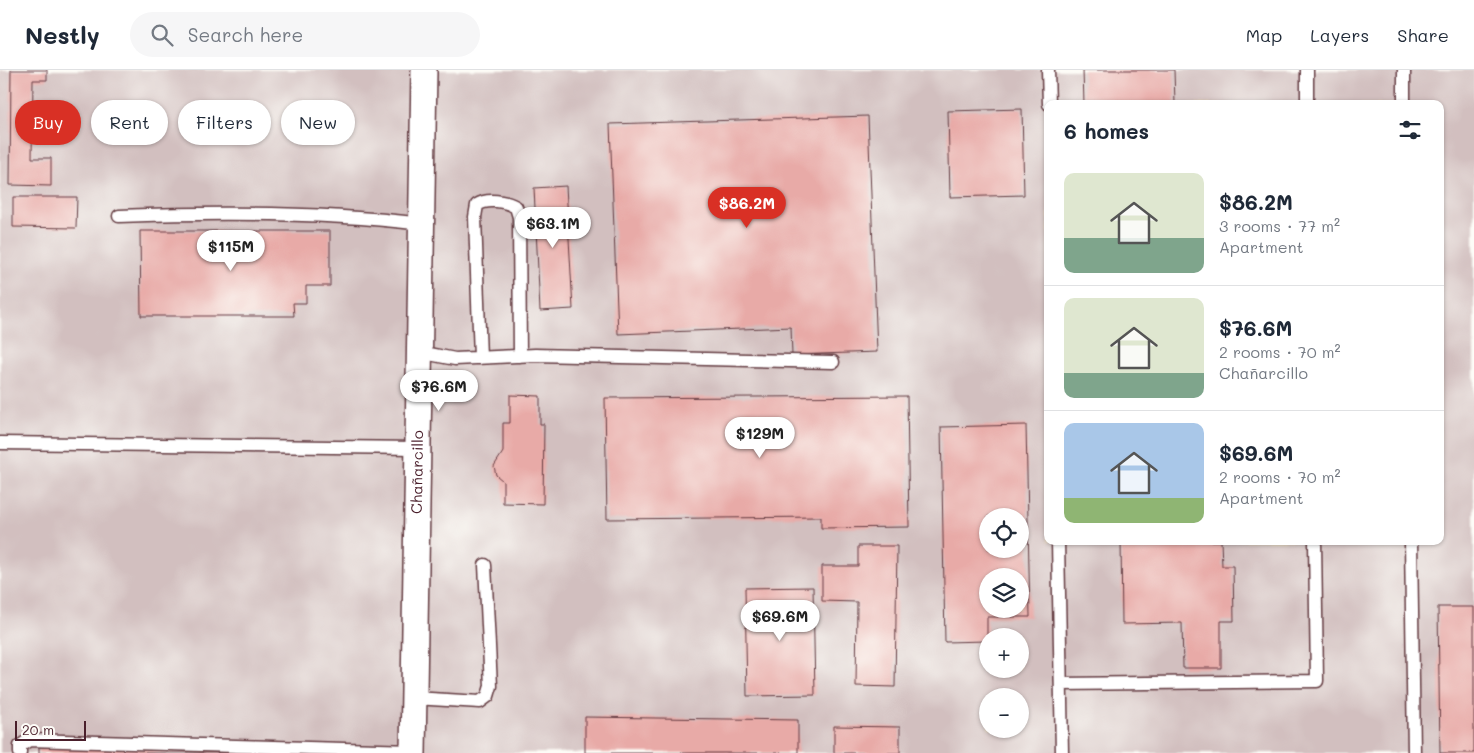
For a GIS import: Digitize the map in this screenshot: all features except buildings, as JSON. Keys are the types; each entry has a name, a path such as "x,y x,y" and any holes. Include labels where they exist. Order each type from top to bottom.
{"street":[{"name":"Chañarcillo","path":"413,752 424,70"}],"lane":[{"path":"1048,70 1049,100"},
{"path":"1307,70 1307,100"},
{"path":"1404,70 1404,100"},
{"path":"480,358 475,217 477,205 482,201 508,202 516,207 519,217 520,356"},
{"path":"119,216 224,212 383,219 422,224"},
{"path":"420,352 455,359 520,356 833,362"},
{"path":"0,443 418,448"},
{"path":"1058,545 1062,753"},
{"path":"1061,684 1317,680 1314,545"},
{"path":"1411,545 1414,753"},
{"path":"414,698 480,702 488,696 490,686 485,566"},
{"path":"20,753 20,746 29,740 413,752"}],"shaded area":[{"path":"0,70 1474,70 1474,753 0,753"}]}
